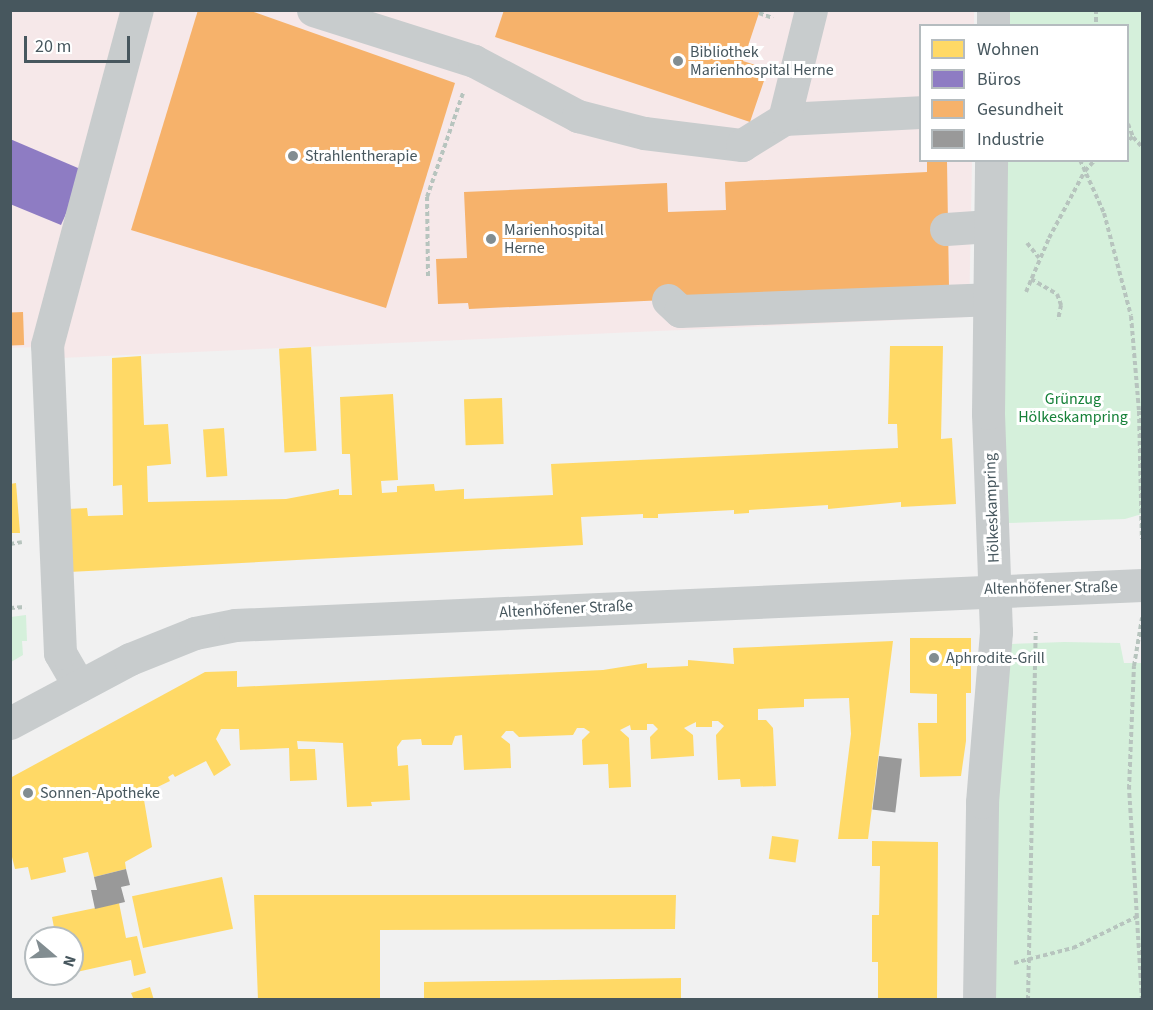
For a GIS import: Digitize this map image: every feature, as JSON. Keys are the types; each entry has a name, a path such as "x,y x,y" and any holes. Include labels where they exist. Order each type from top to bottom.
{"street":[{"path":"79,686 60,653 47,345 136,10"},
{"path":"313,10 474,61 578,116 644,133 742,145 784,119 919,112"},
{"path":"784,119 811,10"},
{"name":"Hölkeskampring","path":"979,984 982,802 996,632 988,299 991,162"},
{"path":"946,229 990,226"},
{"path":"668,300 680,311 988,299"},
{"name":"Altenhöfener Straße","path":"10,723 130,659 195,633 235,625 995,589 1143,585"}],"path":[{"path":"759,13 771,18"},
{"path":"428,276 428,197 474,61"},
{"path":"1129,127 1133,137 1143,147"},
{"path":"1129,139 1133,137"},
{"path":"1081,162 1104,213 1131,316 1143,539"},
{"path":"1023,302 1031,279 1085,171 1093,162"},
{"path":"1031,279 1058,294 1061,305 1058,320"},
{"path":"1142,999 1128,789 1134,666 1143,618"},
{"path":"1029,999 1036,632"},
{"path":"979,984 1031,960 1101,936 1138,916"}],"shaded area":[{"name":"Marienhospital Herne","path":"11,11 974,11 974,24 919,24 919,162 972,162 969,317 60,358 36,347 11,348"}],"green space":[{"name":"Grünzug Hölkeskampring","path":"1008,11 1142,11 1142,514 1125,519 1008,523 1001,413 1006,162 1129,162 1129,24 1007,24"},
{"path":"26,615 27,641 22,641 23,655 11,662 11,617"},
{"path":"1120,643 1124,663 1142,663 1142,999 993,1000 999,762 1011,644"}],"building: Wohnen":[{"path":"890,346 943,346 941,439 952,438 956,504 901,507 901,502 828,509 828,505 749,510 749,513 734,514 734,510 658,514 658,518 643,518 643,514 581,517 583,545 69,572 68,509 87,508 88,516 123,515 122,485 113,486 112,358 141,356 144,425 168,424 171,464 147,466 148,502 286,499 339,489 339,495 352,495 350,454 342,454 340,397 393,394 398,480 381,481 382,493 397,492 397,486 434,484 435,491 464,489 464,499 553,495 551,464 898,448 897,424 888,424"},
{"path":"311,347 316,451 284,453 279,349"},
{"path":"502,398 504,444 466,445 464,399"},
{"path":"224,428 227,476 206,477 203,429"},
{"path":"16,483 20,533 10,533 10,484"},
{"path":"910,638 971,638 971,693 966,693 966,741 961,776 920,777 918,723 937,723 937,694 910,693"},
{"path":"893,641 868,839 838,839 851,734 849,698 804,699 804,707 758,709 758,720 766,720 773,728 776,786 741,787 740,779 718,780 716,735 724,726 718,721 712,721 712,727 696,727 696,722 684,728 693,735 694,756 651,759 650,737 658,729 653,724 647,724 647,730 631,730 630,725 620,730 629,738 631,787 609,788 608,764 583,765 582,740 590,732 584,728 577,728 573,735 519,737 513,731 506,731 501,737 510,744 511,768 464,770 462,735 455,736 452,745 422,745 421,739 402,740 397,747 398,766 408,765 410,800 371,802 372,806 347,807 343,743 297,741 298,749 315,749 317,780 290,781 289,748 240,750 239,729 221,729 216,739 231,765 214,776 206,761 175,777 173,774 168,777 170,781 143,794 152,847 125,862 126,869 94,877 88,852 63,858 66,872 31,880 28,867 15,869 10,849 10,778 205,672 237,671 237,687 603,670 647,663 647,668 688,666 688,660 734,664 733,648"},
{"path":"772,836 799,840 796,863 769,859"},
{"path":"872,841 938,842 937,1000 878,1000 878,962 872,962 872,915 879,915 880,866 872,866"},
{"path":"222,877 233,929 143,948 132,896"},
{"path":"254,895 676,895 675,929 380,930 380,1000 258,1000"},
{"path":"119,903 126,938 137,936 146,973 134,976 131,960 84,970 84,926 54,926 52,917"},
{"path":"681,978 681,1000 424,1000 424,982"},
{"path":"150,987 154,1000 134,1000 131,993"}],"building: Büros":[{"path":"10,139 85,171 61,225 10,204"}],"building: Gesundheit":[{"name":"Strahlentherapie","path":"198,10 248,10 455,83 386,308 131,230"},
{"path":"504,10 760,10 743,61 768,69 750,122 495,37"},
{"path":"927,162 947,162 949,287 469,309 468,303 438,304 436,259 467,258 464,192 667,183 668,212 726,210 725,182 927,172"},
{"path":"10,312 23,312 24,345 11,345"}],"building: Industrie":[{"path":"879,756 902,759 895,812 872,810"},
{"path":"126,869 130,885 121,887 125,902 95,909 91,890 97,890 94,877"}],"place":[{"name":"Bibliothek Marienhospital Herne","path":"678,61"},
{"name":"Strahlentherapie","path":"293,156"},
{"name":"Marienhospital Herne","path":"491,239"},
{"name":"Aphrodite-Grill","path":"934,658"},
{"name":"Sonnen-Apotheke","path":"28,793"}]}
